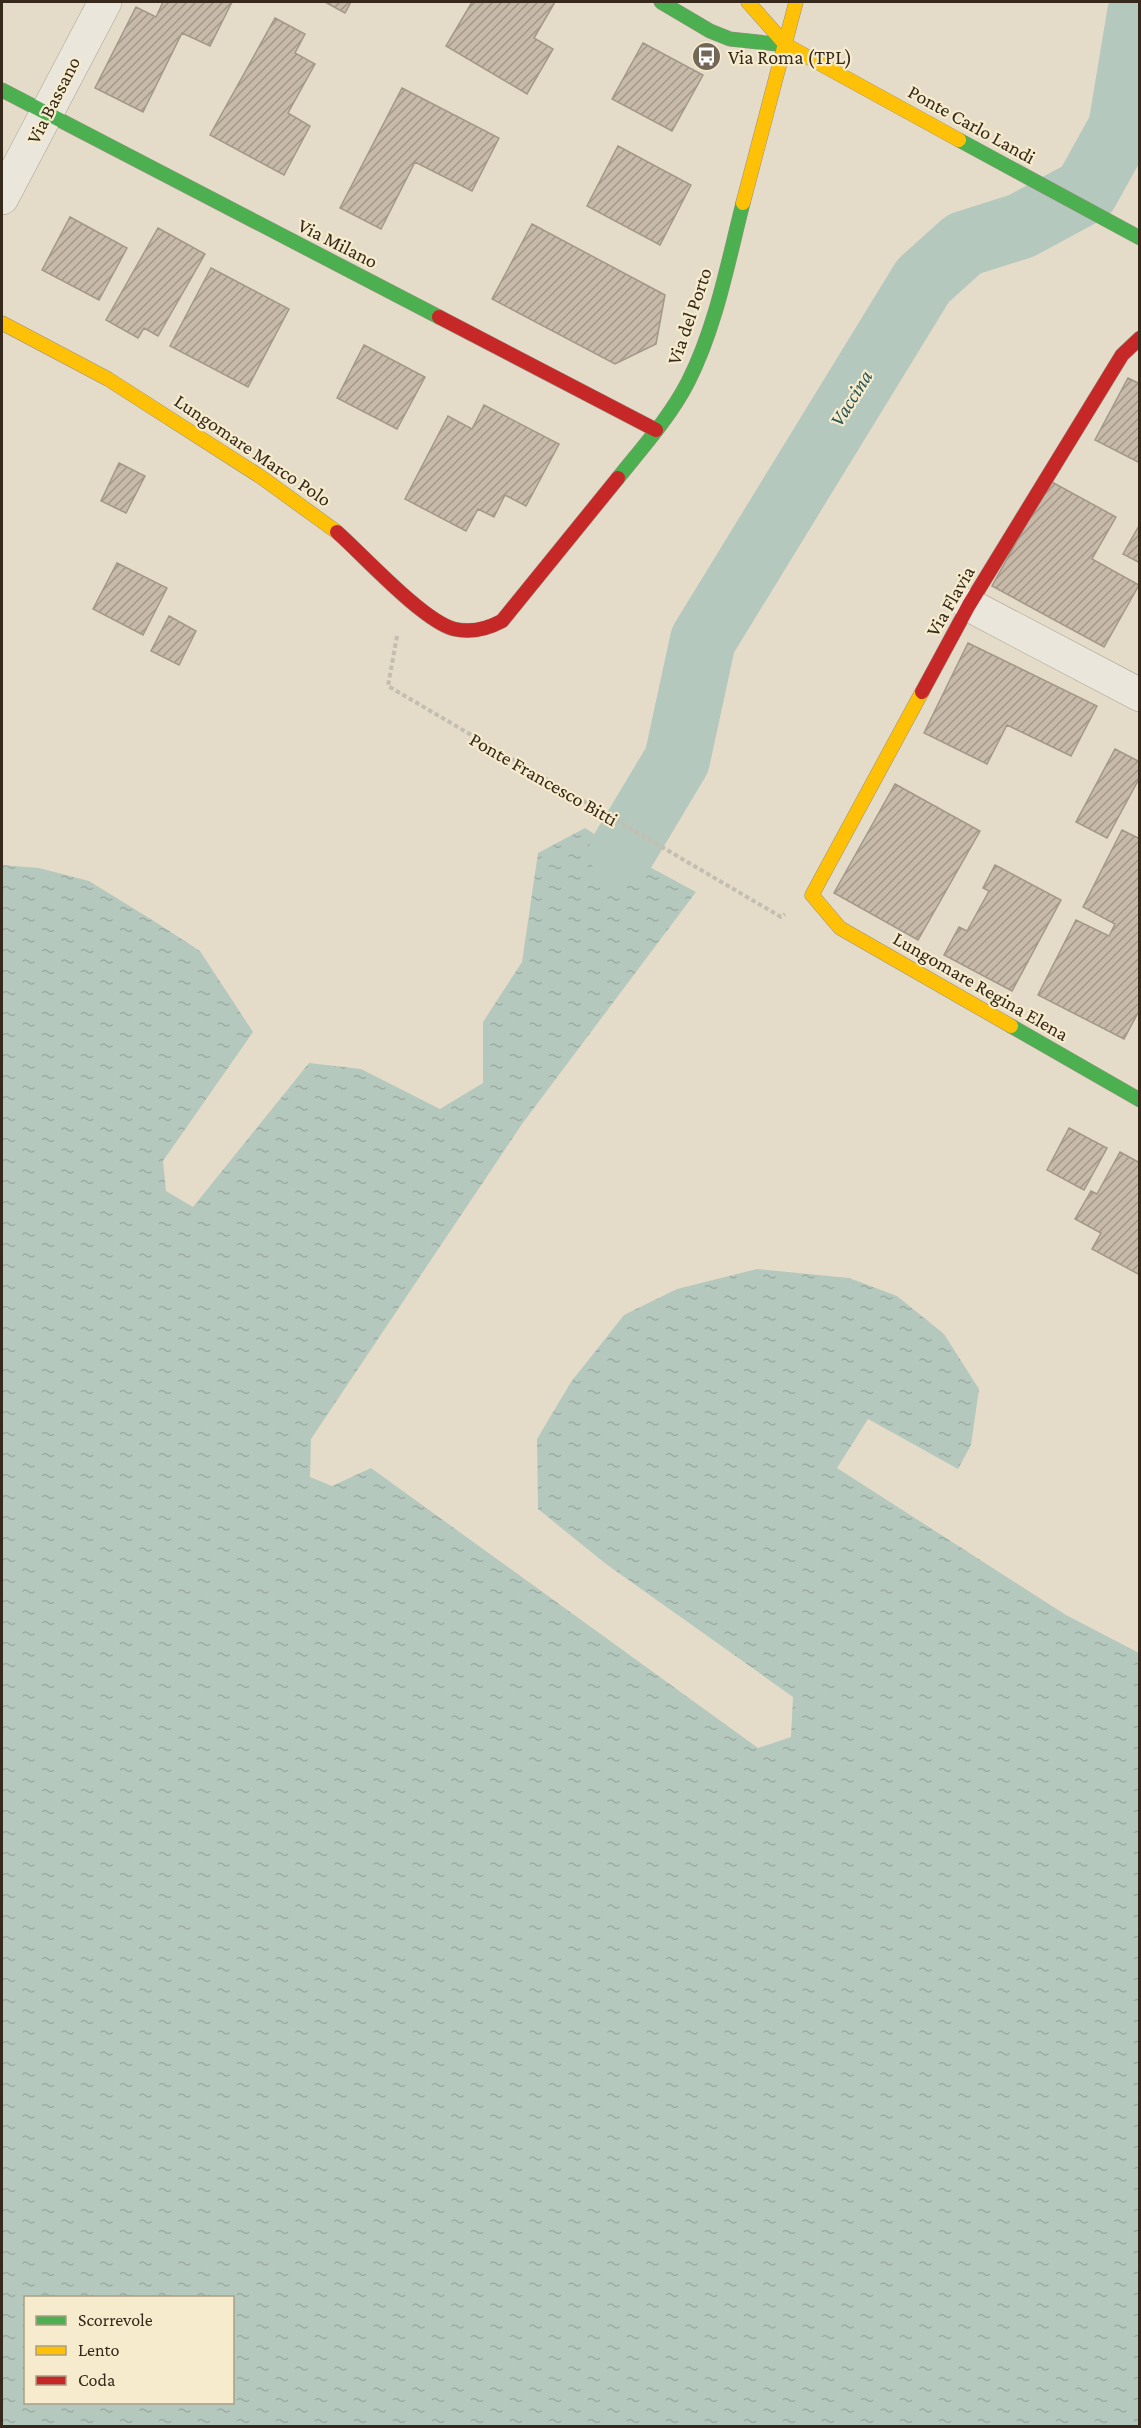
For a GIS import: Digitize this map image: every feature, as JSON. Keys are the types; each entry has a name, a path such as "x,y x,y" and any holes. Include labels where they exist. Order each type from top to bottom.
{"street":[{"name":"Via Bassano","path":"2,198 105,2"},
{"path":"661,2 710,31 730,39 786,45"},
{"path":"748,2 786,45"},
{"name":"Via del Porto","path":"465,632 485,630 502,621 657,430 688,382 710,328 796,2"},
{"name":"Ponte Carlo Landi","path":"786,45 1138,237"},
{"name":"Via Milano","path":"2,90 657,430"},
{"name":"Lungomare Marco Polo","path":"2,323 108,378 236,460 331,528 431,618 465,632"},
{"name":"Via Flavia","path":"812,895 969,605 1122,355 1140,338"},
{"path":"969,605 1140,695"},
{"name":"Lungomare Regina Elena","path":"812,895 840,928 1140,1100"}],"path":[{"name":"Ponte Francesco Bitti","path":"405,595 388,686 781,917"}],"water":[{"path":"585,828 622,852 696,892 522,1124 311,1439 310,1477 332,1486 371,1468 758,1748 791,1737 793,1697 606,1564 538,1509 537,1439 571,1382 624,1315 677,1289 757,1269 849,1278 897,1296 944,1334 979,1389 971,1445 958,1469 868,1419 837,1468 1066,1615 1139,1653 1139,2426 2,2426 2,865 39,868 89,881 200,951 253,1032 163,1161 166,1191 193,1207 309,1063 361,1069 440,1109 483,1083 483,1022 522,962 538,853"}],"building":[{"path":"163,2 232,2 210,46 182,33 143,112 95,88 136,7 156,17"},
{"path":"325,2 351,2 345,13"},
{"path":"472,2 555,2 534,38 553,49 527,94 446,46"},
{"path":"275,18 305,34 295,53 315,64 288,113 310,126 284,175 210,135"},
{"path":"643,43 703,75 672,131 612,99"},
{"path":"402,88 499,138 472,191 415,162 381,229 340,208"},
{"path":"618,146 691,185 660,245 587,206"},
{"path":"70,217 127,248 99,300 42,270"},
{"path":"532,224 665,295 656,344 615,364 492,299"},
{"path":"158,228 205,254 158,336 144,328 138,338 106,320"},
{"path":"211,268 289,309 248,387 170,346"},
{"path":"364,345 425,377 397,429 337,398"},
{"path":"1128,378 1140,384 1140,463 1095,440"},
{"path":"484,405 559,444 526,506 505,495 494,517 478,509 466,531 405,499 448,416 472,429"},
{"path":"119,463 145,476 126,513 101,501"},
{"path":"1050,481 1116,517 1092,559 1139,585 1104,647 992,586"},
{"path":"1140,524 1140,563 1123,554"},
{"path":"117,563 167,588 143,635 93,609"},
{"path":"169,616 196,631 179,665 151,651"},
{"path":"968,643 1097,706 1071,756 1007,725 987,764 924,733"},
{"path":"1115,749 1140,762 1140,777 1107,838 1076,822"},
{"path":"895,784 980,831 918,940 834,893"},
{"path":"1122,830 1140,839 1140,1009 1124,1039 1038,995 1076,920 1109,936 1115,924 1083,907"},
{"path":"995,865 1061,900 1012,991 944,955 959,927 967,931 989,891 983,888"},
{"path":"1069,1128 1107,1148 1084,1190 1047,1170"},
{"path":"1120,1152 1140,1163 1140,1275 1092,1249 1101,1233 1075,1219 1091,1191 1097,1194"}],"waterway":[{"name":"Vaccina","path":"622,852 677,760 703,640 923,281 964,244 1021,226 1086,191 1121,128 1140,14"}],"traffic: fast":[{"path":"661,2 710,31 730,39 786,45"},
{"path":"2,90 439,317"},
{"path":"959,140 1140,238"},
{"path":"618,478 673,408 698,361 714,317 743,203"},
{"path":"1011,1026 1140,1100"}],"traffic: slow":[{"path":"748,2 786,45 959,140"},
{"path":"743,203 796,2"},
{"path":"2,323 108,379 261,477 337,532"},
{"path":"922,692 812,895 840,928 1011,1026"}],"traffic: jam":[{"path":"439,317 656,430"},
{"path":"922,692 969,605 1122,355 1140,338"},
{"path":"337,532 394,587 426,614 454,629 479,630 502,621 618,478"}],"place":[{"name":"Via Roma (TPL)","path":"707,57"}]}
